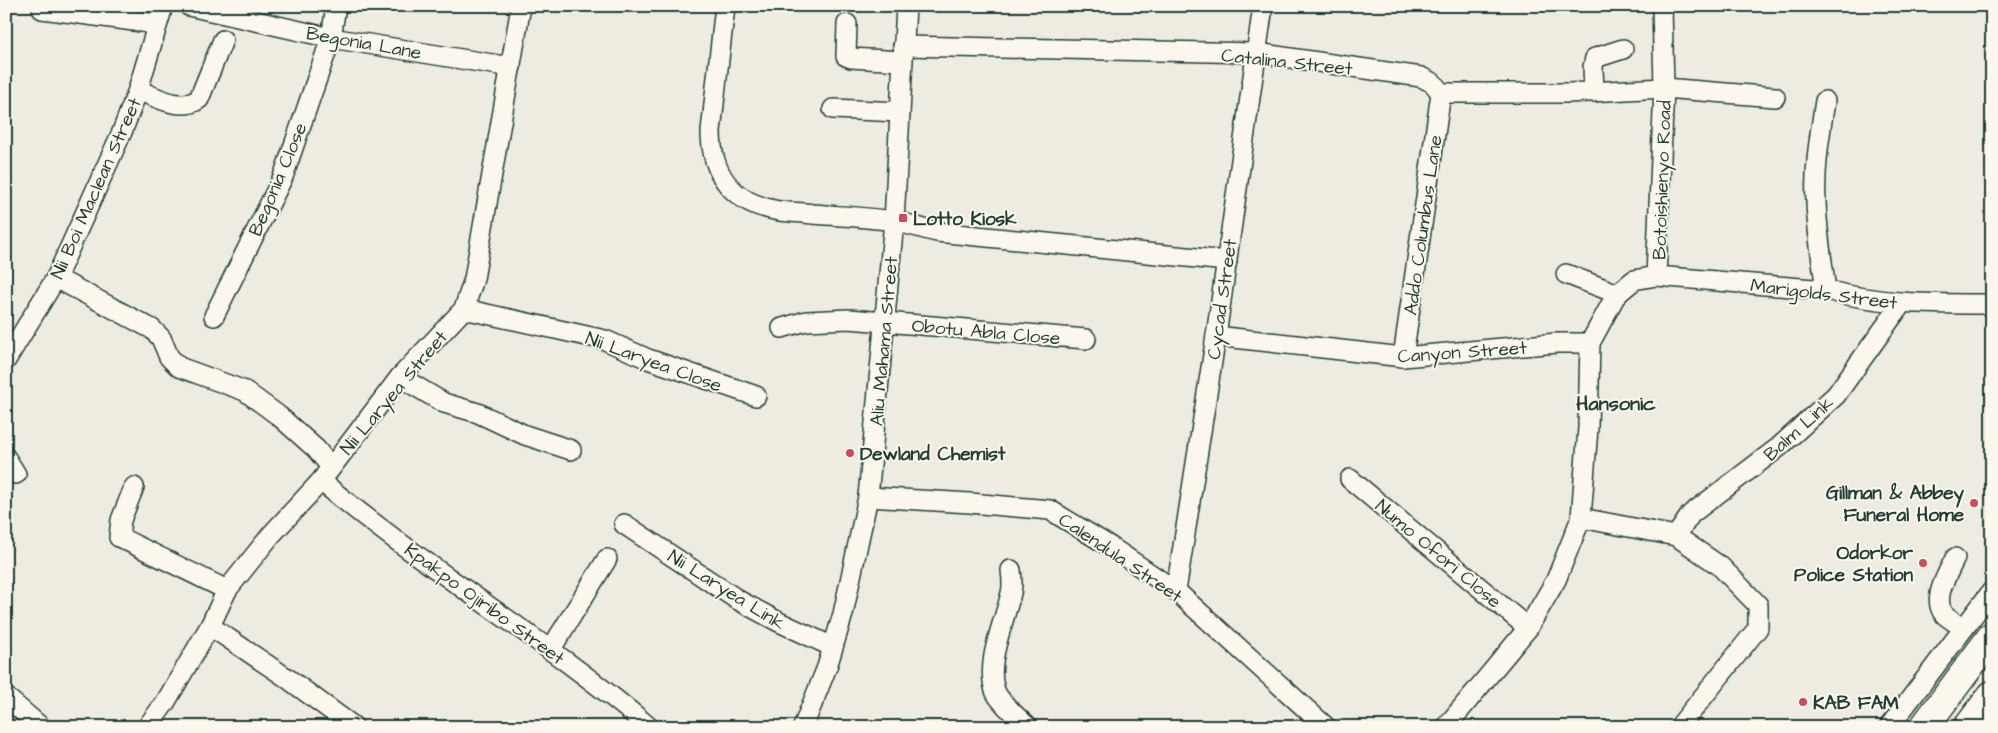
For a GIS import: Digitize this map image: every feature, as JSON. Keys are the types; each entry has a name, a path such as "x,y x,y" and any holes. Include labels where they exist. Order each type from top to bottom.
{"highway":[{"path":"1924,727 1992,636"},
{"path":"1968,727 1992,695"}],"street":[{"name":"Begonia Lane","path":"190,6 332,38 511,67"},
{"name":"Begonia Close","path":"214,316 282,177 332,38 336,6"},
{"name":"Nii Laryea Street","path":"147,727 165,703 210,626 227,590 270,535 326,474 400,377 464,309 474,279 521,6"},
{"path":"725,6 711,131 714,161 722,176 741,198 771,210 894,221 937,232 1226,261"},
{"name":"Aliu Mahama Street","path":"804,727 833,647 850,590 868,497 886,323 894,221 906,6"},
{"name":"Cycad Street","path":"1176,591 1216,336 1257,53 1262,6"},
{"name":"Botoishienyo Road","path":"1446,727 1528,628 1556,580 1581,518 1588,428 1590,343 1618,294 1634,280 1656,276 1664,88 1662,6"},
{"path":"42,9 160,15"},
{"name":"Nii Boi Maclean Street","path":"6,360 56,278 122,132 138,90 160,15"},
{"name":"Catalina Street","path":"847,24 846,56 851,58 903,54 1257,53 1421,77 1433,83 1441,93"},
{"path":"138,90 172,103 188,105 194,103 199,99 223,40"},
{"path":"1594,92 1593,67 1595,58 1623,49"},
{"path":"1441,93 1594,92 1664,88 1775,97"},
{"name":"Addo Columbus Lane","path":"1403,358 1441,93"},
{"path":"1825,101 1816,164 1816,202 1819,245 1826,290"},
{"path":"833,108 900,112"},
{"path":"1566,274 1618,294"},
{"name":"Marigolds Street","path":"1656,276 1826,290 1852,297 1902,303 1992,304"},
{"name":"Kpakpo Ojiribo Street","path":"56,278 152,328 162,338 169,357 179,367 245,391 316,449 326,474 355,509 551,649 649,727"},
{"name":"Balm Link","path":"1676,536 1691,514 1779,448 1836,394 1902,303"},
{"name":"Nii Laryea Close","path":"464,309 605,340 648,359 756,396"},
{"name":"Obotu Abla Close","path":"782,328 806,321 849,319 1086,339"},
{"name":"Canyon Street","path":"1216,336 1403,358 1557,343 1590,343"},
{"path":"400,377 444,403 478,413 525,434 571,450"},
{"path":"6,458 16,474"},
{"name":"Numo Ofori Close","path":"1350,479 1528,628"},
{"path":"134,487 121,520 119,537 227,590"},
{"name":"Calendula Street","path":"868,497 1050,510 1119,552 1176,591 1326,727"},
{"path":"1581,518 1676,536 1720,566 1758,605 1758,628 1679,727"},
{"name":"Nii Laryea Link","path":"624,524 738,600 779,622 833,647"},
{"path":"1956,558 1943,583 1940,601 1944,614 1964,628"},
{"path":"551,649 608,559"},
{"path":"1011,570 1011,594 996,648 993,674 996,693 1016,717 1028,727"},
{"path":"1889,727 1992,591"},
{"path":"210,626 287,678 354,727"},
{"path":"6,697 41,727"}],"place":[{"name":"Lotto Kiosk","path":"903,218"},
{"name":"Dewland Chemist","path":"850,453"},
{"name":"Gillman & Abbey Funeral Home","path":"1974,503"},
{"name":"Odorkor Police Station","path":"1923,563"},
{"name":"KAB FAM","path":"1803,702"}],"district":[{"name":"Hansonic","path":"1616,403"}]}
